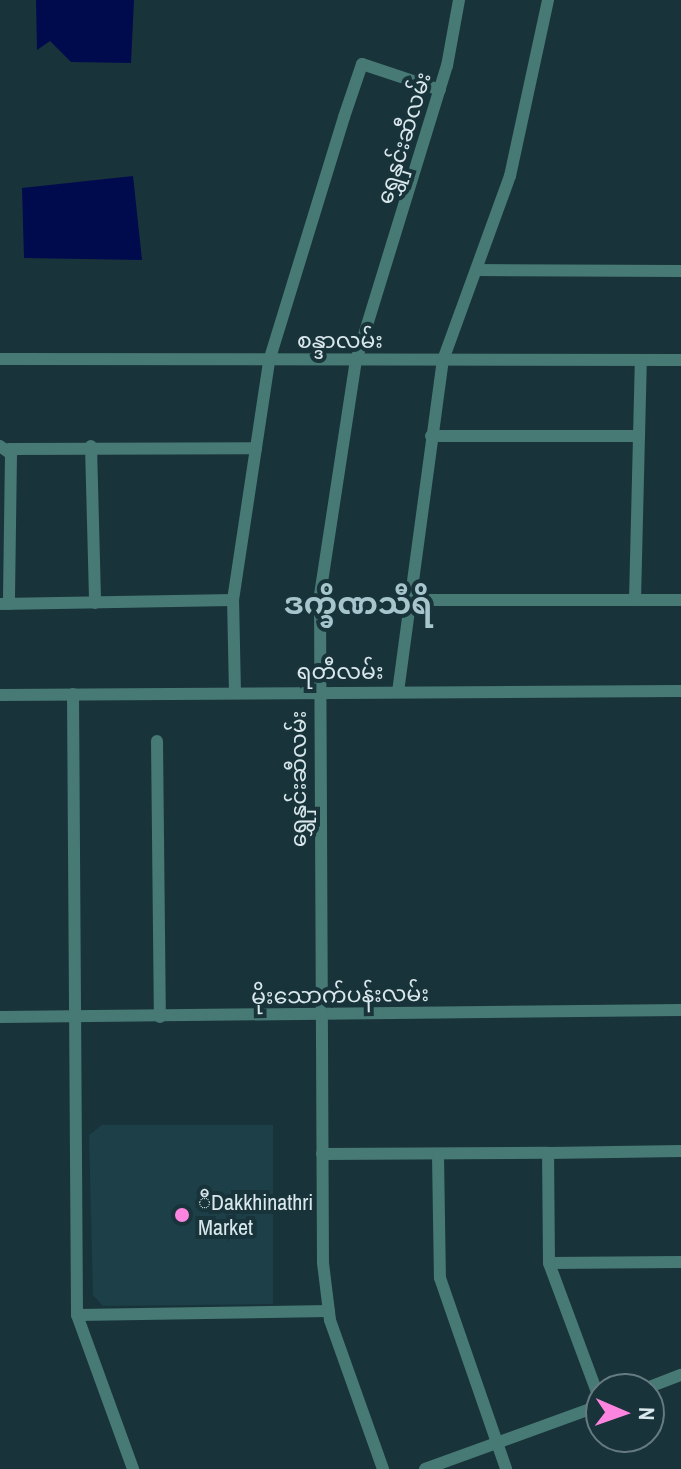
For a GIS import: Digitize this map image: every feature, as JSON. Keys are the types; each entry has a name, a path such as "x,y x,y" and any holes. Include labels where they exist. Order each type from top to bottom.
{"street":[{"name":"ရွှေနှင်းဆီလမ်း","path":"383,1469 329,1311 320,1015 320,595 356,361 440,90 459,0"},
{"path":"398,692 408,600 443,360 510,176 548,0"},
{"path":"235,693 233,600 269,361 362,64 440,90"},
{"path":"477,270 681,271"},
{"name":"စန္ဒာလမ်း","path":"0,359 681,360"},
{"path":"635,600 641,360"},
{"path":"431,436 639,436"},
{"path":"91,446 95,603"},
{"path":"233,600 5,604 5,448 256,448"},
{"path":"408,600 681,600"},
{"name":"ရတီလမ်း","path":"0,695 681,691"},
{"path":"73,694 77,1315 133,1469"},
{"path":"157,741 160,1017"},
{"name":"မိုးသောက်ပန်းလမ်း","path":"0,1017 681,1010"},
{"path":"322,1154 681,1151"},
{"path":"548,1153 549,1263 590,1373"},
{"path":"438,1155 440,1278 506,1469"},
{"path":"549,1263 681,1262"},
{"path":"77,1315 329,1311"},
{"path":"425,1469 585,1410"}],"shaded area":[{"path":"36,0 134,0 131,63 71,62 50,41 37,50"},
{"path":"133,176 142,260 24,258 22,188"},
{"name":"ီDakkhinathri Market","path":"102,1125 273,1125 273,1304 103,1306 93,1295 89,1135"}],"place":[{"name":"ီDakkhinathri Market","path":"182,1215"}],"district":[{"name":"ဒက္ခိဏသီရိ","path":"358,603"}]}
